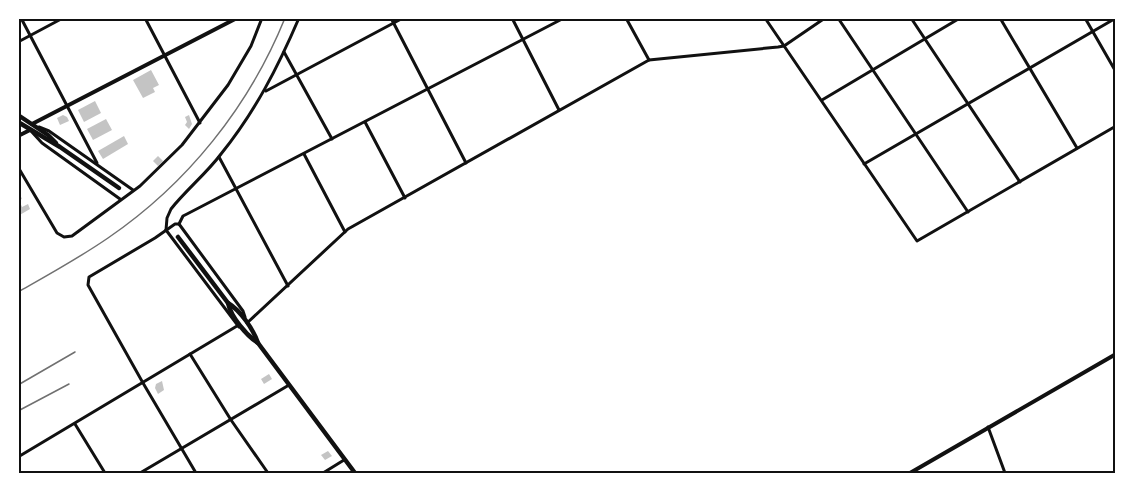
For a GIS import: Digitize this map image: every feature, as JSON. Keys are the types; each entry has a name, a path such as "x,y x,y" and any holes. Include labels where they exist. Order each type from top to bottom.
{"main road":[{"path":"18,115 31,127"},
{"path":"18,122 48,135 60,147 119,188"},
{"path":"178,237 228,303 230,310 251,339 258,344 355,473"}],"street":[{"path":"21,18 97,163"},
{"path":"18,42 63,18"},
{"path":"145,18 200,123"},
{"path":"18,136 67,106 237,18"},
{"path":"18,167 60,236 72,236 140,186 182,146 215,105 241,65 262,18"},
{"path":"242,326 166,230 167,218 171,209 237,134 265,92 299,18"},
{"path":"391,18 466,163"},
{"path":"265,92 403,18"},
{"path":"512,18 559,110"},
{"path":"196,473 142,383 88,285 89,277 179,224 183,216 564,18"},
{"path":"626,18 649,60"},
{"path":"765,18 917,241 1116,126"},
{"path":"18,457 190,354 242,326 345,232 649,60 784,46 825,18"},
{"path":"838,18 968,212"},
{"path":"911,18 1020,182"},
{"path":"822,100 960,18"},
{"path":"1000,18 1077,149"},
{"path":"1085,18 1116,72"},
{"path":"864,164 1116,18"},
{"path":"284,52 332,139"},
{"path":"365,122 405,198"},
{"path":"31,127 49,131 133,190"},
{"path":"31,127 42,143 120,199"},
{"path":"304,154 345,232"},
{"path":"219,157 288,286"},
{"path":"179,224 243,311 242,326"},
{"path":"190,354 267,473"},
{"path":"909,473 1116,354"},
{"path":"140,473 289,385"},
{"path":"75,424 105,473"},
{"path":"987,427 1005,473"},
{"path":"323,473 345,460"}],"building":[{"path":"151,70 159,85 153,88 155,92 143,98 133,80"},
{"path":"95,101 101,113 84,122 78,110"},
{"path":"63,115 69,121 60,125 57,118"},
{"path":"189,115 192,124 189,129 185,125 187,122 185,117"},
{"path":"106,119 112,130 93,140 87,129"},
{"path":"124,136 128,144 103,159 98,151"},
{"path":"158,156 163,161 158,166 153,161"},
{"path":"18,190 22,199 19,200 22,207 28,204 30,209 18,216"},
{"path":"269,374 272,379 264,384 261,379"},
{"path":"162,381 164,390 158,394 156,384"},
{"path":"328,451 332,456 325,460 321,455"}],"railway":[{"path":"18,292 75,259 137,217 189,168 234,112 270,51 285,18"},
{"path":"18,385 75,352"},
{"path":"18,411 69,384"}]}
